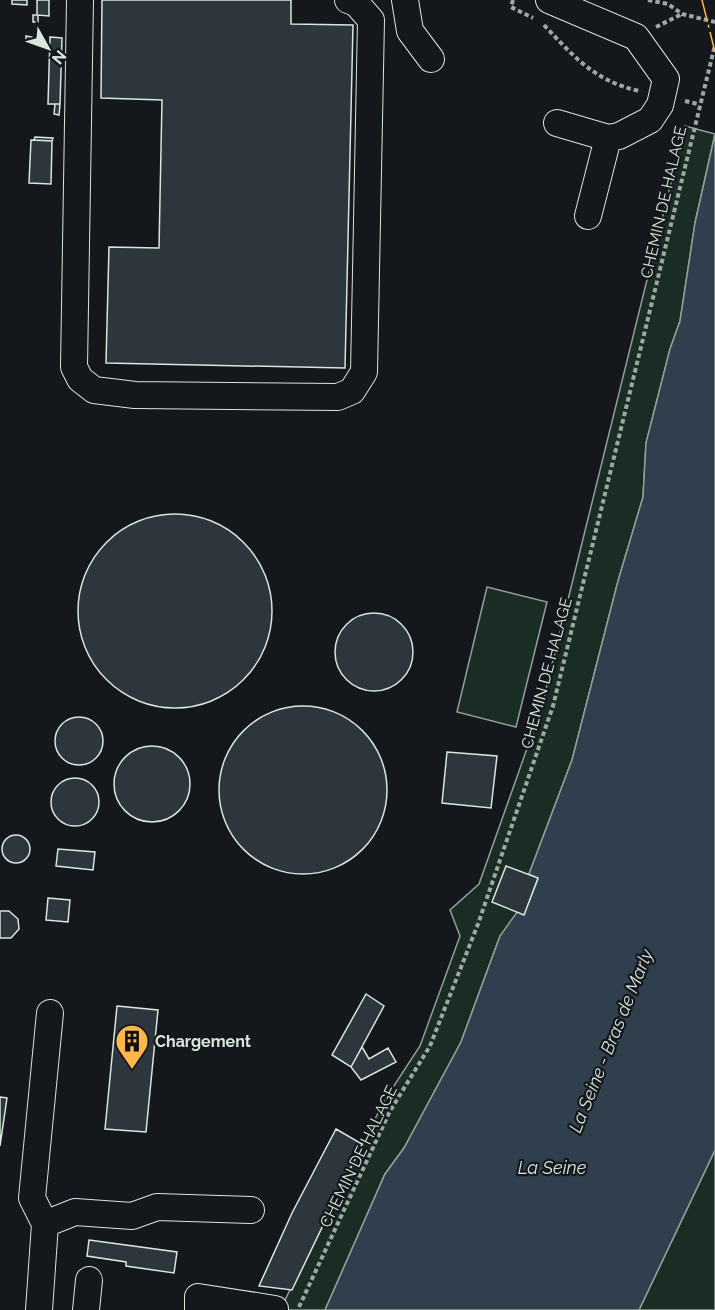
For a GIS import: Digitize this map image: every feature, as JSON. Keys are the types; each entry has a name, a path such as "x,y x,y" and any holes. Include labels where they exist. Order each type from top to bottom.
{"street":[{"path":"80,0 74,367 80,379 94,390 135,394 338,398 352,391 364,372 371,20 356,3 348,0"},
{"path":"405,0 410,31 431,59"},
{"path":"549,0 636,37 664,87 660,105 650,120 608,138 556,123"},
{"path":"588,216 608,138"},
{"path":"39,1310 45,1224 32,1198 50,1013"},
{"path":"45,1224 75,1212 132,1216 157,1207 251,1210"},
{"path":"86,1310 89,1280"},
{"path":"198,1310 198,1297 286,1310"}],"path":[{"path":"513,0 511,7 543,23 593,73 614,85 664,87 698,105"},
{"path":"648,0 668,4 682,14 715,22"},
{"name":"CHEMIN DE HALAGE","path":"286,1310 390,1112 430,1046 478,924 553,706 698,105 715,45"}],"green space":[{"path":"685,126 715,134 695,223 680,321 670,349 646,443 643,497 618,581 572,760 529,874 538,878 524,915 500,936 461,1042 404,1148 385,1174 325,1310 280,1310 384,1101 420,1046 460,936 450,910 479,884 541,709"},
{"path":"487,587 547,602 516,727 457,712"},
{"path":"715,1150 715,1310 639,1310"}],"water":[{"name":"La Seine","path":"715,134 715,1150 639,1310 325,1310 385,1174 404,1148 461,1042 500,936 517,912 524,914 538,879 529,874 572,760 618,581 643,497 646,443 670,349 680,321 695,223"}],"building":[{"path":"12,0 27,0 27,5 12,4"},
{"path":"37,0 49,0 49,16 38,15 38,22 33,22 33,15 37,15"},
{"path":"102,0 291,0 291,24 353,25 345,368 106,363 109,247 159,248 162,100 101,98"},
{"path":"26,36 32,37 31,44 26,43"},
{"path":"50,37 62,38 60,104 48,104"},
{"path":"55,104 60,104 59,115 54,114"},
{"path":"35,137 53,138 52,141 34,140"},
{"path":"31,140 52,141 51,184 29,183"},
{"path":"175,514 212,521 229,530 244,542 256,557 265,574 272,611 265,648 256,665 244,680 229,692 212,701 175,708 138,701 121,692 106,680 94,665 85,648 78,611 85,574 94,557 106,542 121,530 138,521"},
{"path":"366,613 382,613 396,619 407,630 413,644 413,660 407,674 396,685 382,691 366,691 352,685 341,674 335,660 335,644 341,630 352,619"},
{"path":"303,706 335,713 350,720 362,731 373,743 380,758 387,790 380,822 373,837 362,849 350,860 335,867 303,874 271,867 256,860 244,849 233,837 226,822 219,790 226,758 233,743 244,731 256,720 271,713"},
{"path":"74,717 84,717 96,724 103,736 103,746 96,758 84,765 74,765 59,754 55,746 55,736 66,721"},
{"path":"152,746 166,749 179,757 187,770 190,784 187,798 179,811 166,819 152,822 138,819 125,811 117,798 114,784 117,770 125,757 138,749"},
{"path":"447,752 497,756 491,808 442,803"},
{"path":"70,778 80,778 95,788 99,802 95,816 89,822 80,826 70,826 55,816 51,807 51,797 61,782"},
{"path":"16,835 26,839 30,849 26,859 16,863 6,859 2,849 6,839"},
{"path":"58,849 95,852 93,870 56,866"},
{"path":"506,866 538,878 524,915 492,902"},
{"path":"48,898 70,900 68,922 46,920"},
{"path":"0,911 9,911 18,919 19,929 11,938 0,938"},
{"path":"366,994 384,1006 351,1067 332,1055"},
{"name":"Chargement","path":"117,1006 158,1010 146,1132 105,1129"},
{"path":"362,1047 369,1059 388,1048 396,1062 361,1080 351,1067"},
{"path":"0,1097 7,1098 0,1146"},
{"path":"336,1129 362,1144 292,1290 259,1286 292,1213"},
{"path":"89,1240 177,1252 174,1273 126,1266 126,1262 87,1256"}],"power":[{"path":"702,0 715,52"}],"place":[{"name":"Chargement","path":"132,1070"}],"water label":[{"name":"La Seine - Bras de Marly","path":"611,1041"}]}
